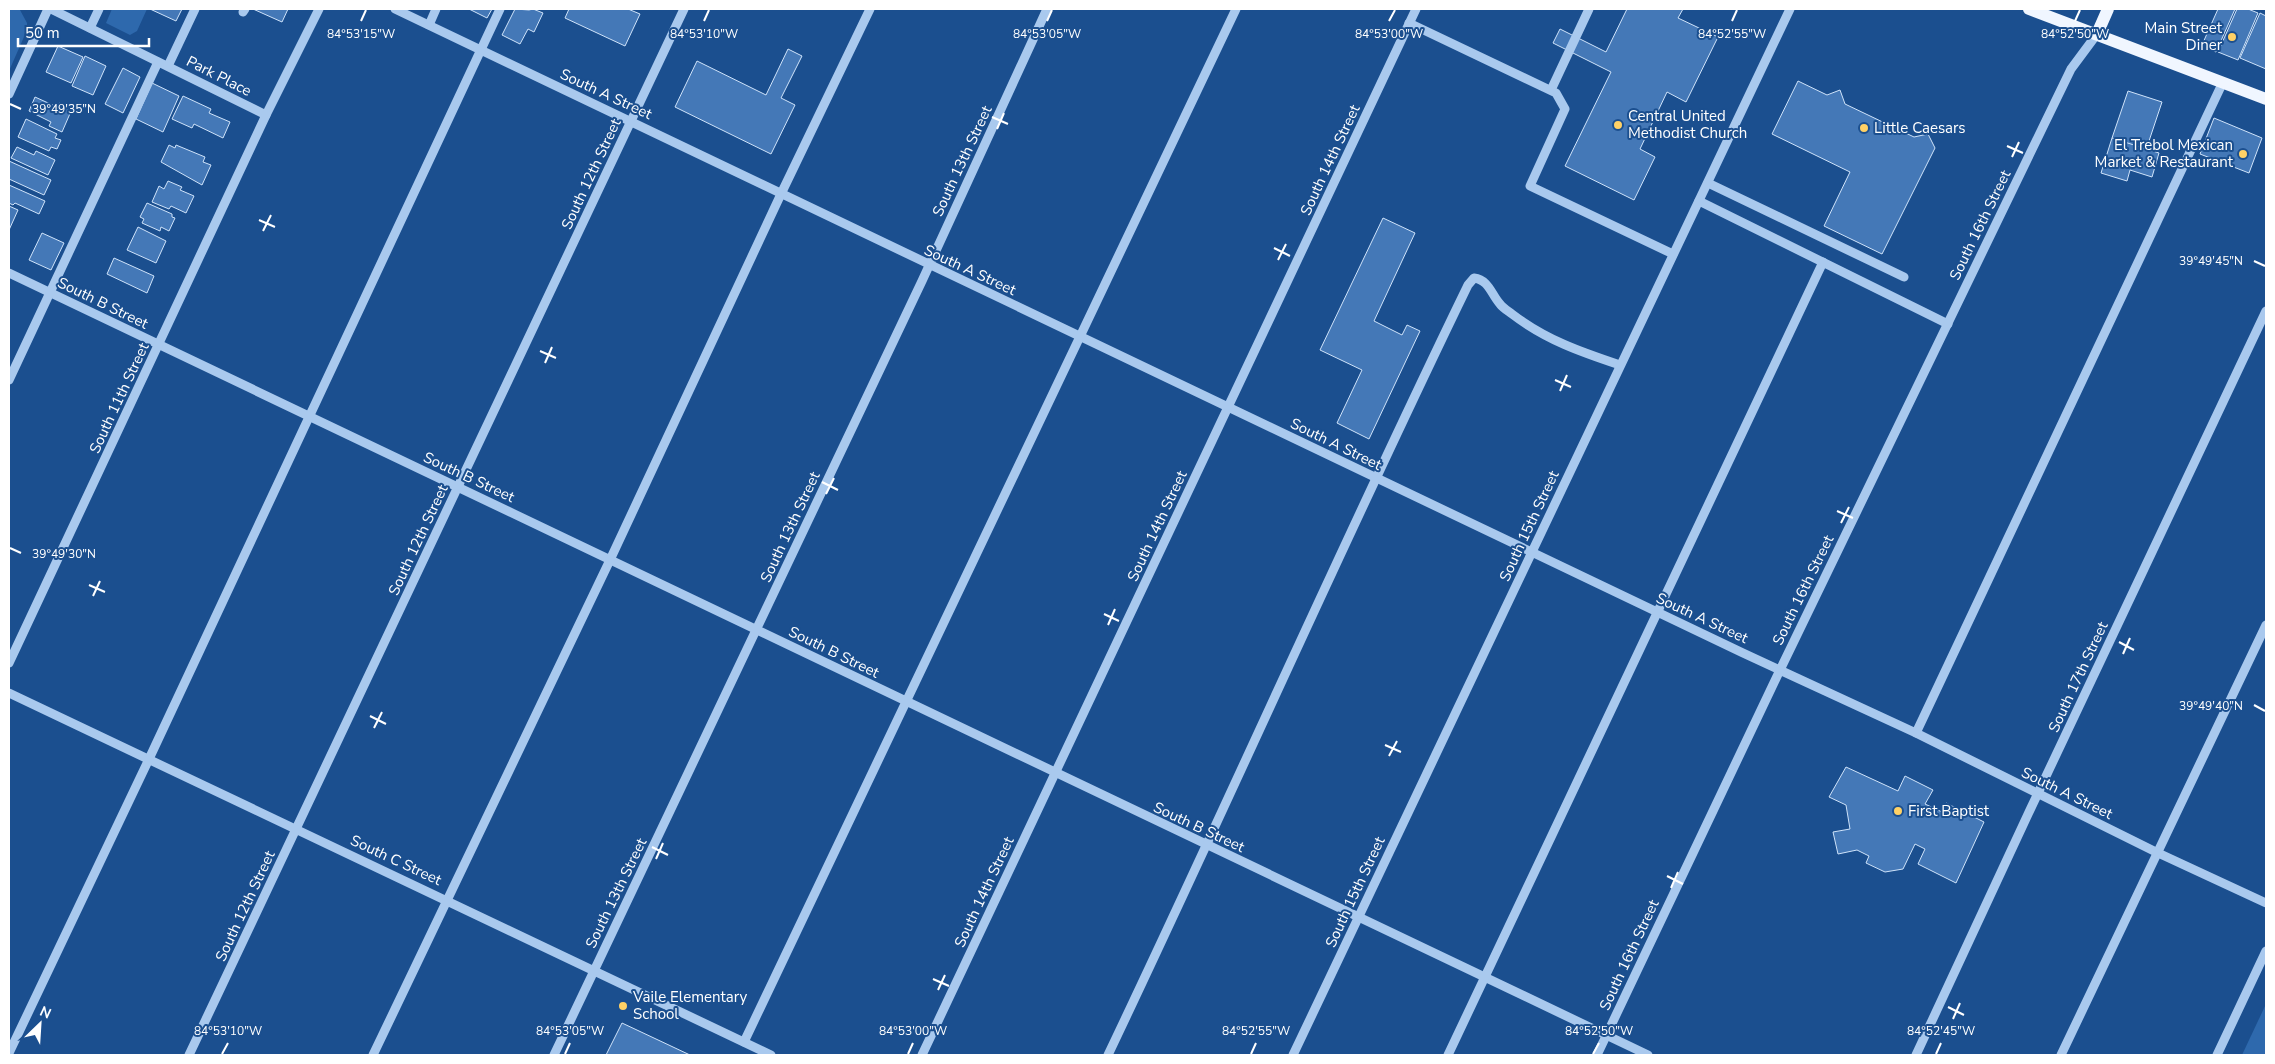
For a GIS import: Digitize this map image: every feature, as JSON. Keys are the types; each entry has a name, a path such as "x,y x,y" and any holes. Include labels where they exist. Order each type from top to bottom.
{"main road":[{"path":"2029,9 2266,99"},
{"path":"2097,34 2108,9"}],"street":[{"name":"Park Place","path":"9,94 49,9 266,115"},
{"path":"90,28 99,9"},
{"path":"168,66 194,9"},
{"name":"South 11th Street","path":"9,663 266,115 319,9"},
{"name":"South A Street","path":"394,9 631,121 929,266 1916,733 2156,852 2266,903"},
{"path":"429,25 436,9"},
{"path":"9,1053 150,759 500,9"},
{"name":"South 12th Street","path":"190,1055 684,9"},
{"path":"373,1055 610,560 781,194 870,9"},
{"name":"South 13th Street","path":"554,1055 929,266 1046,9"},
{"path":"744,1042 1236,9"},
{"name":"South 14th Street","path":"922,1055 1416,9"},
{"path":"1551,90 1589,9"},
{"name":"South 15th Street","path":"1292,1055 1790,9"},
{"path":"1409,24 1556,93 1565,109 1530,186 1673,254"},
{"name":"South 16th Street","path":"1597,1055 1780,670 2071,69 2097,34"},
{"path":"9,380 158,62"},
{"path":"1916,733 2223,82"},
{"path":"1708,183 1904,277"},
{"path":"1698,201 1948,324"},
{"path":"1448,1055 1823,262"},
{"name":"South B Street","path":"9,273 757,629 1055,774 1648,1055"},
{"path":"1108,1055 1208,846 1376,478 1468,285 1474,278 1480,278 1487,284 1500,305 1534,330 1584,353 1620,365"},
{"name":"South 17th Street","path":"1916,1055 2266,311"},
{"path":"2061,1055 2156,852 2266,625"},
{"name":"South C Street","path":"9,693 297,828 771,1055"},
{"path":"2217,1055 2266,951"}],"shaded area":[{"path":"9,9 20,10 27,23 27,30 9,71"},
{"path":"112,9 147,9 137,31 130,35 106,23"},
{"path":"2266,1004 2266,1055 2242,1055"}],"building":[{"path":"150,9 182,9 176,21"},
{"path":"253,9 288,9 282,22"},
{"path":"469,9 492,9 487,18"},
{"path":"515,9 533,9 543,13 534,32 528,29 520,44 502,35"},
{"path":"569,9 628,9 640,14 625,46 565,18"},
{"name":"Central United Methodist Church","path":"1627,9 1683,9 1678,18 1718,37 1686,102 1667,92 1640,149 1655,157 1634,200 1565,166 1611,72 1553,43 1560,29 1606,52"},
{"path":"2218,9 2235,9 2216,52 2202,45"},
{"path":"2237,9 2248,9 2258,13 2238,60 2218,52"},
{"path":"2260,13 2266,16 2266,69 2240,58"},
{"path":"58,46 83,57 71,83 46,72"},
{"path":"788,49 802,56 781,98 795,105 771,154 675,107 697,61 766,95"},
{"path":"85,56 106,66 93,95 72,86"},
{"path":"123,68 140,77 123,113 105,104"},
{"path":"1798,81 1827,95 1840,90 1845,104 1914,137 1928,134 1935,148 1882,254 1824,226 1850,172 1772,134"},
{"path":"152,83 179,96 163,132 136,119"},
{"path":"2128,91 2162,102 2146,150 2112,138"},
{"path":"183,96 211,109 209,113 230,122 223,138 194,124 192,128 172,119"},
{"path":"35,97 57,107 59,103 72,109 62,132 49,126 51,122 29,111"},
{"path":"2214,118 2262,138 2249,173 2200,154"},
{"path":"26,119 57,134 55,138 61,140 57,149 51,147 49,151 18,137"},
{"path":"2112,138 2159,153 2152,177 2130,170 2127,181 2101,173"},
{"path":"169,145 175,148 176,145 205,157 203,162 211,165 202,185 161,162"},
{"path":"17,147 34,155 36,151 55,160 48,175 11,158"},
{"path":"9,161 51,180 44,195 9,179"},
{"path":"168,181 182,187 180,190 194,196 186,213 171,206 169,209 152,202 159,186 164,189"},
{"path":"9,185 45,201 39,214 15,203 13,205 9,203"},
{"path":"147,203 172,214 172,217 175,218 169,231 161,227 160,231 142,223 144,219 140,217"},
{"path":"9,206 18,210 9,230"},
{"path":"1383,218 1415,233 1374,321 1402,335 1407,325 1420,331 1369,439 1337,423 1362,370 1320,350"},
{"path":"138,227 166,241 156,263 127,250"},
{"path":"42,233 64,243 51,270 29,260"},
{"path":"114,258 154,276 147,293 107,274"},
{"path":"1846,767 1898,791 1905,776 1933,790 1925,804 1942,812 1946,803 1984,822 1956,883 1918,864 1925,849 1915,844 1903,869 1885,872 1866,863 1869,856 1857,850 1838,854 1833,832 1850,829 1846,805 1829,797"},
{"name":"Vaile Elementary School","path":"622,1023 690,1055 606,1055"}],"place":[{"name":"Main Street Diner","path":"2232,37"},
{"name":"Central United Methodist Church","path":"1618,125"},
{"name":"Little Caesars","path":"1864,128"},
{"name":"El Trebol Mexican Market & Restaurant","path":"2243,154"},
{"name":"First Baptist","path":"1898,811"},
{"name":"Vaile Elementary School","path":"623,1006"}]}
